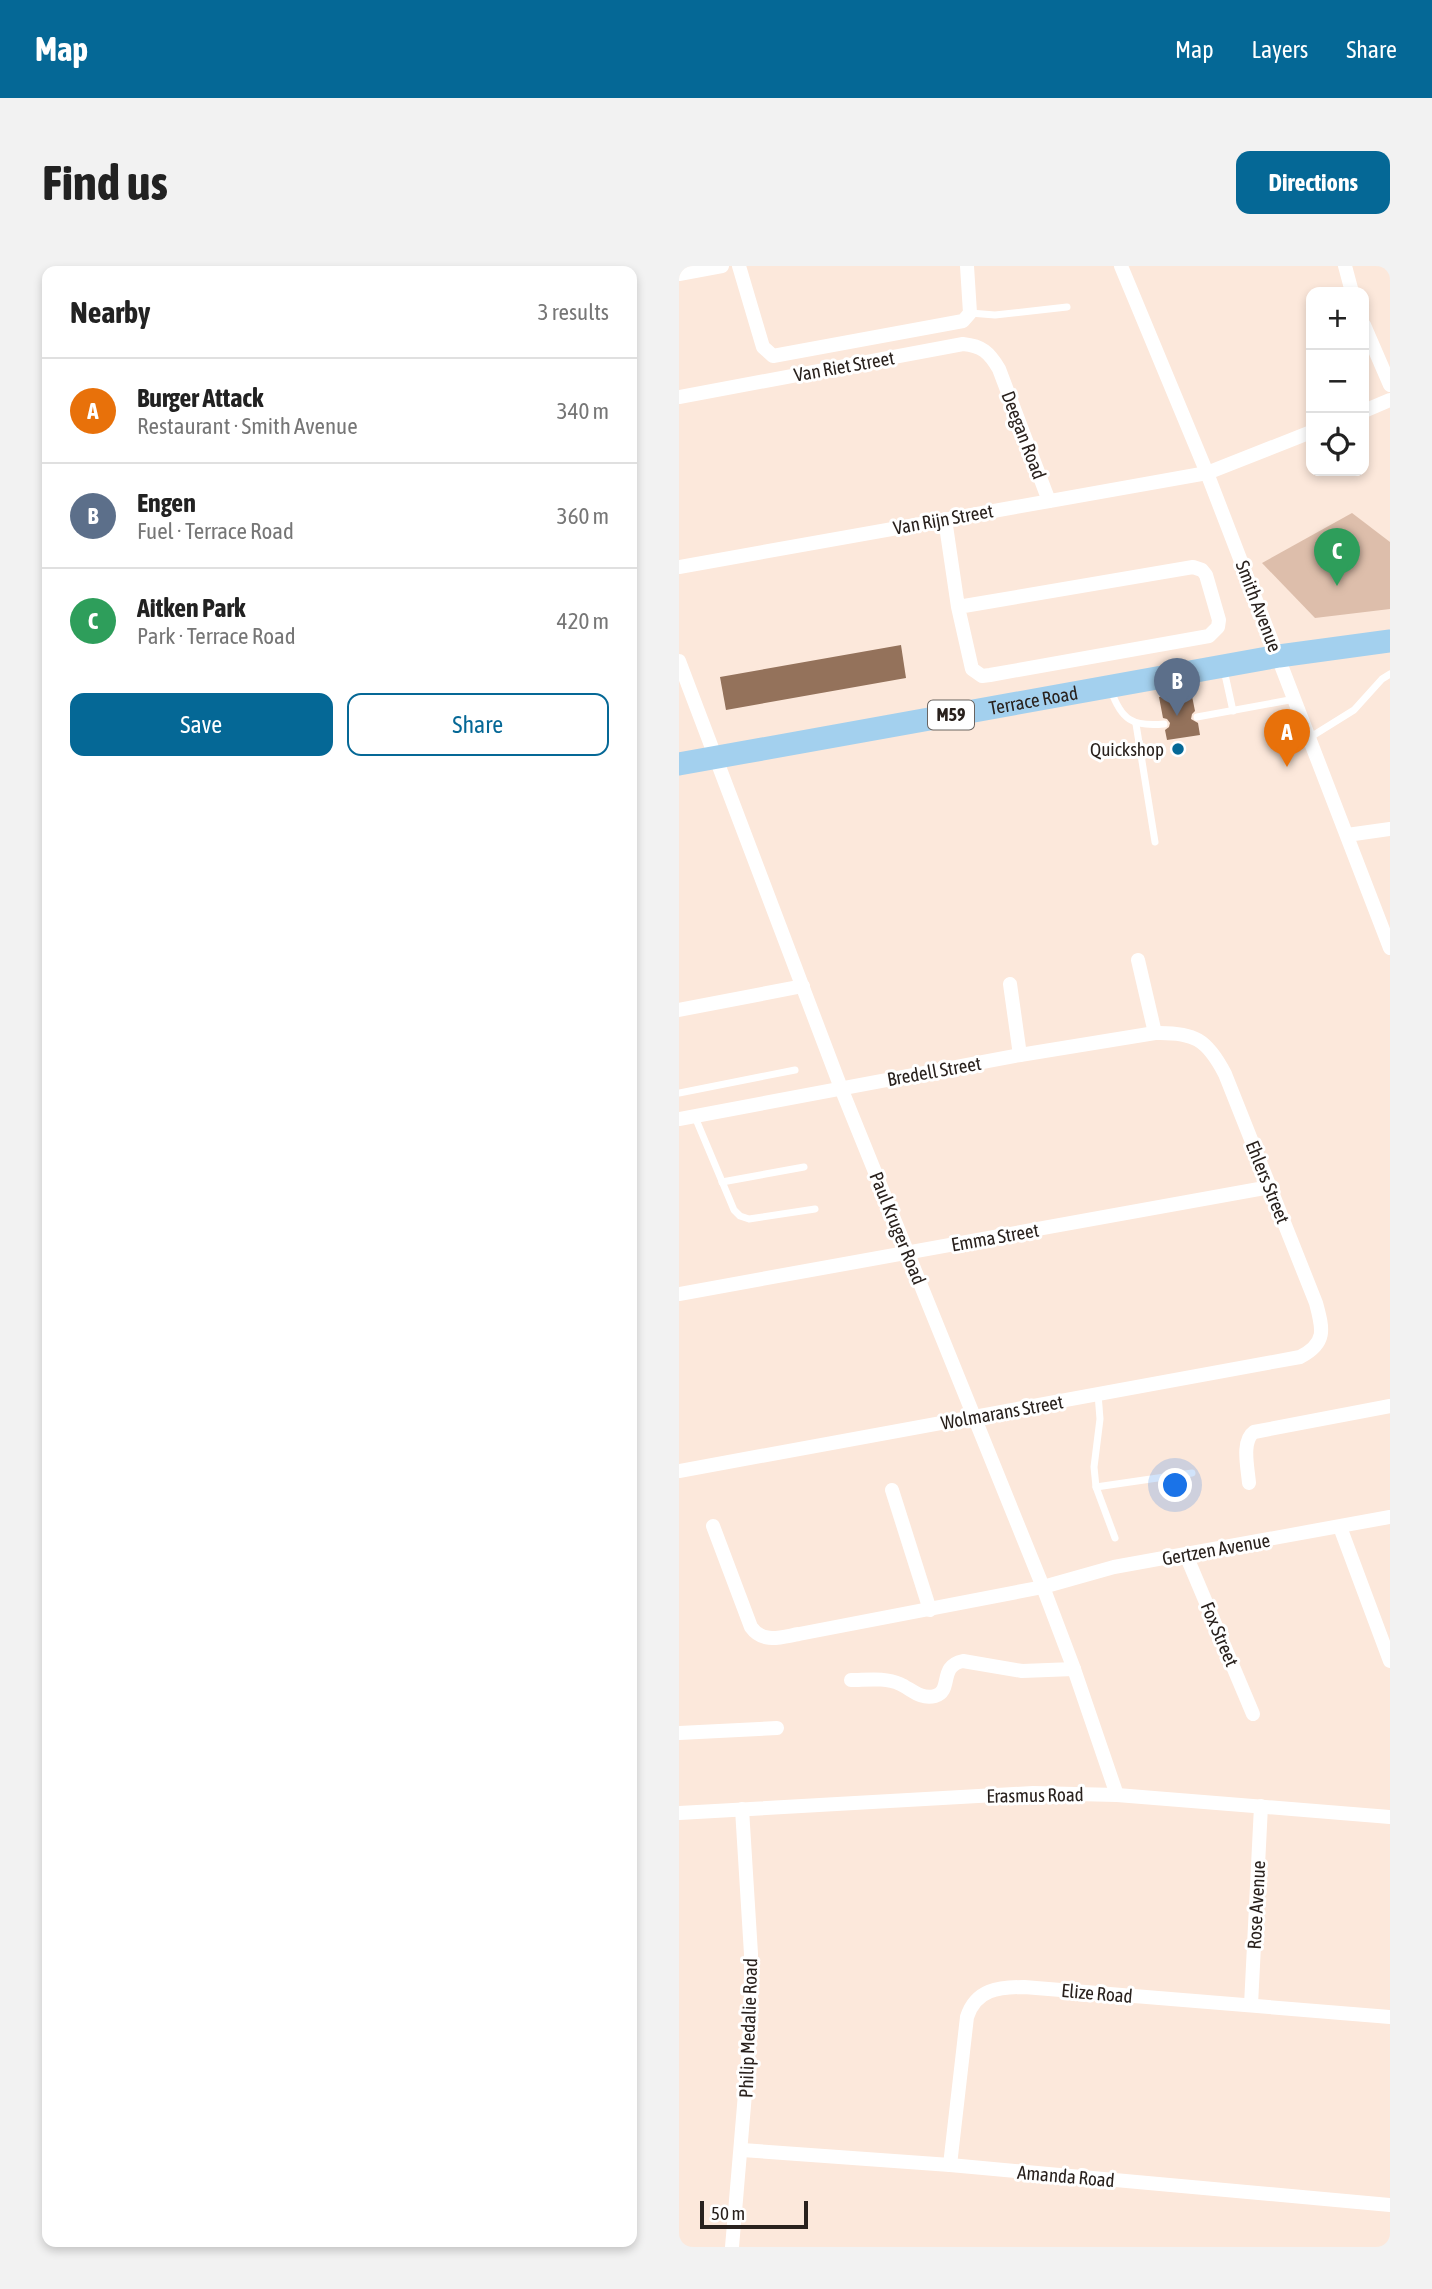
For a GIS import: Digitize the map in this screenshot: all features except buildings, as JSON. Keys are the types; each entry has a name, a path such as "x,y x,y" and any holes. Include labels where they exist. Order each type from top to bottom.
{"main road":[{"name":"Terrace Road","path":"679,764 1279,656 1390,641"}],"street":[{"path":"679,275 722,266"},
{"path":"739,266 763,347 773,356 963,321 970,313 967,266"},
{"name":"Smith Avenue","path":"1121,266 1207,473 1390,948"},
{"path":"1345,266 1351,287"},
{"path":"1369,337 1390,385"},
{"name":"Van Riet Street","path":"679,397 963,344 984,349 999,369"},
{"name":"Deegan Road","path":"999,369 1049,501"},
{"path":"1369,409 1390,400"},
{"name":"Van Rijn Street","path":"679,567 1207,473 1306,434"},
{"path":"945,519 958,607 972,669 982,676 1209,636 1218,627 1219,620 1206,575 1202,570 1193,567 958,607"},
{"name":"Paul Kruger Road","path":"679,663 841,1088 1043,1587 1117,1795"},
{"path":"1347,835 1390,829"},
{"path":"1138,960 1154,1033"},
{"path":"1010,984 1020,1055"},
{"path":"679,1010 803,986"},
{"name":"Bredell Street","path":"683,1116 1154,1033 1171,1032 1189,1036"},
{"name":"Ehlers Street","path":"1189,1036 1204,1043 1214,1052 1225,1074 1316,1303 1322,1330 1320,1341"},
{"name":"Emma Street","path":"679,1294 1270,1187"},
{"name":"Wolmarans Street","path":"679,1471 1300,1357 1311,1351 1320,1341"},
{"path":"1249,1483 1247,1443 1249,1436 1254,1433 1390,1406"},
{"path":"891,1490 930,1610"},
{"name":"Gertzen Avenue","path":"713,1526 751,1628 757,1636 767,1639 1043,1587 1114,1567 1390,1517"},
{"path":"1340,1527 1390,1661"},
{"name":"Fox Street","path":"1186,1555 1253,1714"},
{"path":"851,1680 887,1680 927,1697 937,1696 942,1692 949,1670 955,1663 963,1661 1022,1671 1074,1669"},
{"path":"679,1734 777,1728"},
{"name":"Erasmus Road","path":"679,1813 1020,1793 1117,1795 1390,1818"},
{"name":"Rose Avenue","path":"1251,2005 1261,1806"},
{"name":"Philip Medalie Road","path":"732,2247 742,2150 751,1989 741,1809"},
{"name":"Elize Road","path":"950,2165 967,2017 971,2005 991,1990 1024,1987 1390,2017"},
{"name":"Amanda Road","path":"742,2150 950,2165 1390,2205"}],"lane":[{"path":"970,313 995,315 1067,307"},
{"path":"1223,666 1233,711"},
{"path":"1309,738 1354,710 1390,674"},
{"path":"1110,686 1115,703 1127,718 1136,724 1164,724"},
{"path":"1197,718 1295,699"},
{"path":"1136,724 1155,842"},
{"path":"679,1093 795,1070"},
{"path":"683,1116 722,1182 734,1210 740,1216 749,1219 815,1209"},
{"path":"722,1182 804,1167"},
{"path":"1098,1394 1100,1419 1094,1467 1096,1487 1115,1538"},
{"path":"1096,1487 1192,1473"}],"shaded area":[{"path":"1352,513 1390,542 1390,609 1315,618 1262,563"}],"place":[{"name":"Aitken Park","path":"1337,586"},
{"name":"Engen","path":"1177,716"},
{"name":"Quickshop","path":"1178,749"},
{"name":"Burger Attack","path":"1287,767"}]}
